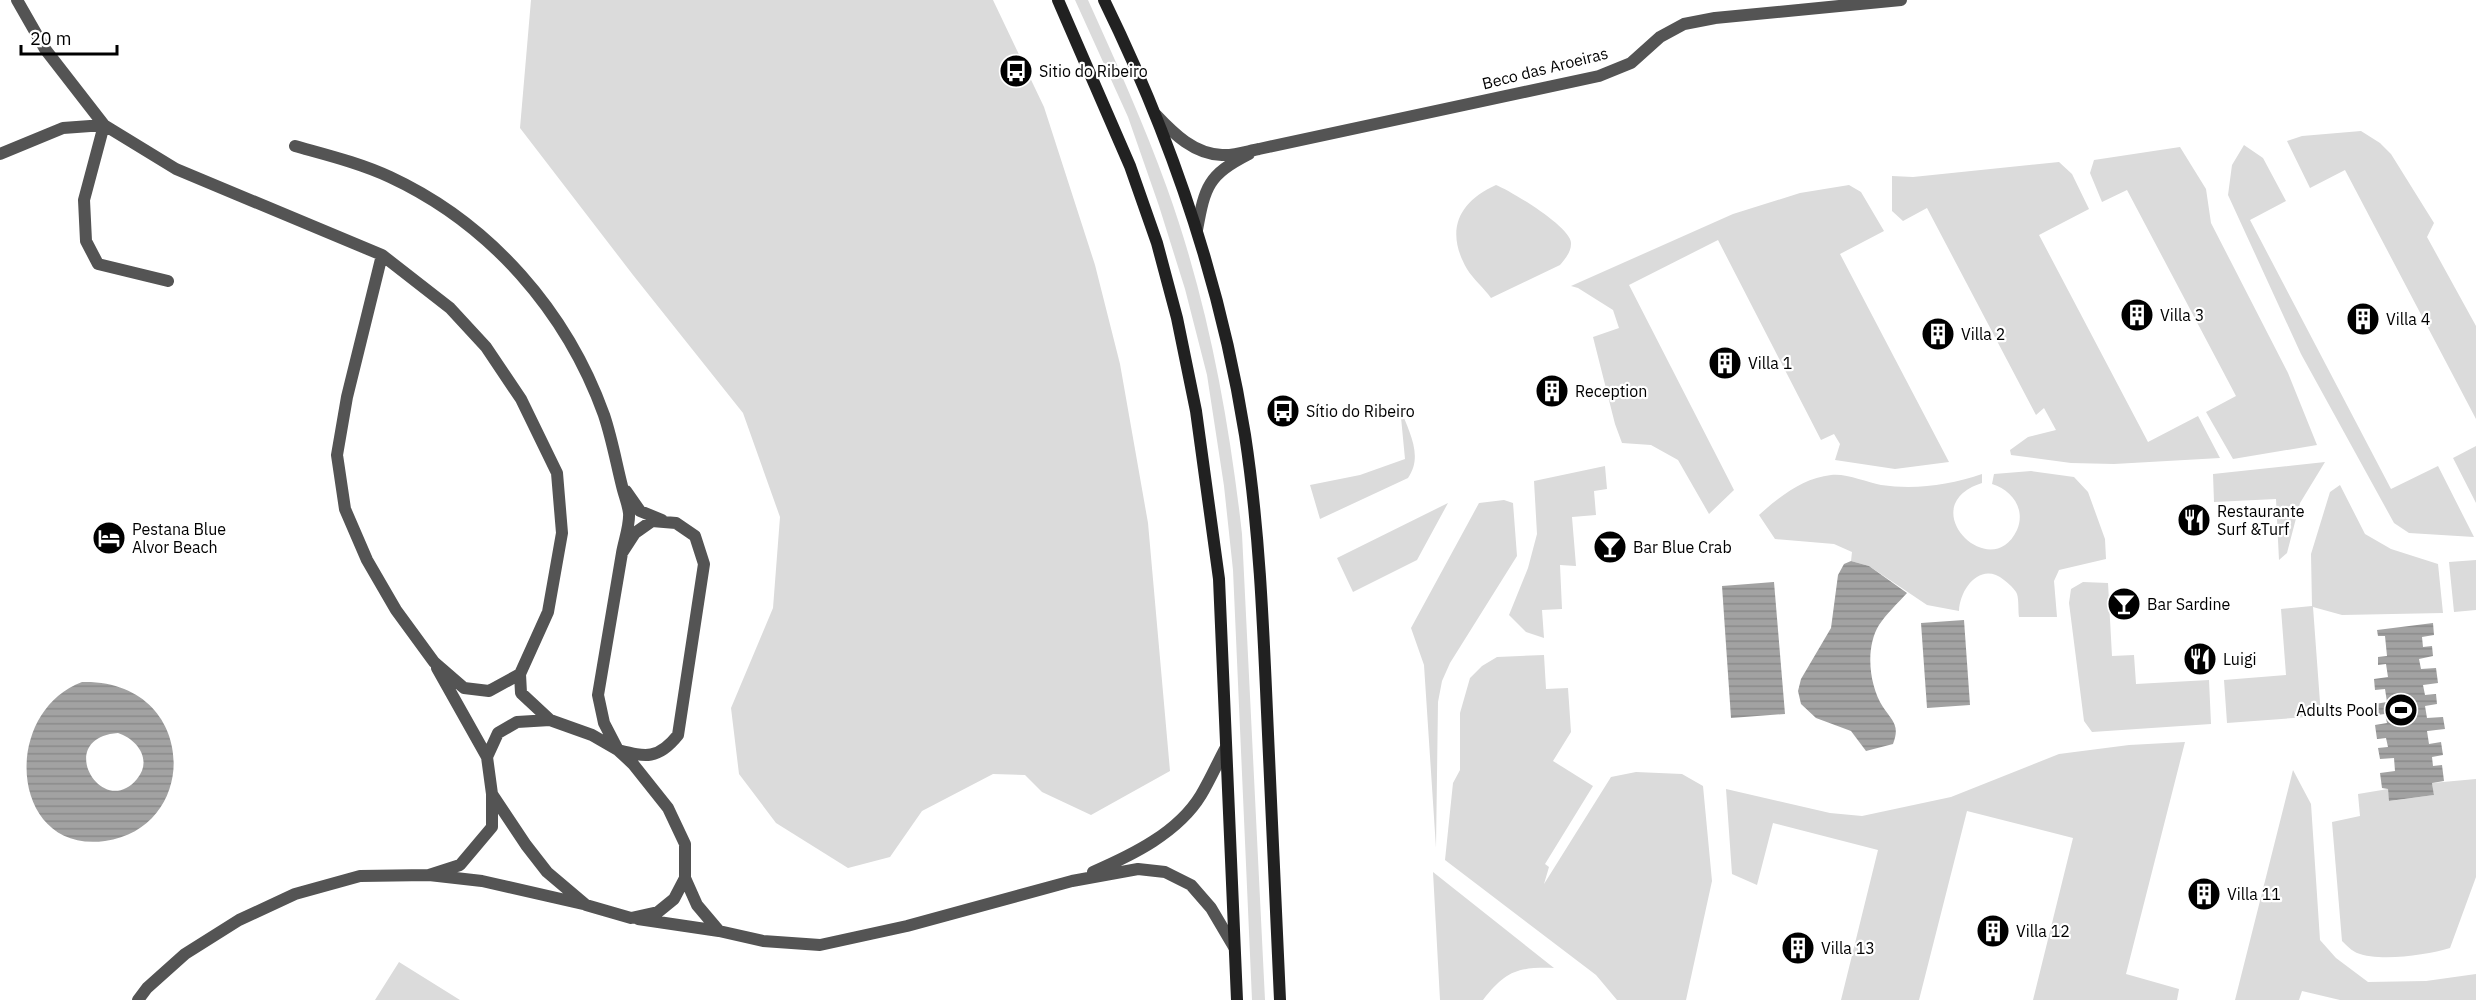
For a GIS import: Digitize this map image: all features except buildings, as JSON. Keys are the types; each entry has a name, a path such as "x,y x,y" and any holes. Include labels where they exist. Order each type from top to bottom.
{"main road":[{"path":"1058,0 1130,166 1157,243 1177,318 1196,411 1220,579 1225,749 1237,1000"},
{"path":"1104,0 1153,112 1197,230 1231,361 1245,433 1257,528 1280,1000"}],"street":[{"path":"17,0 45,49 104,125 176,169 382,255 450,308 486,347 521,399 557,473 562,533 548,612 520,674 521,693 550,720"},
{"name":"Beco das Aroeiras","path":"1153,112 1178,139 1198,149 1222,155 1599,76 1631,63 1660,37 1684,24 1715,18 1901,0"},
{"path":"0,154 63,128 104,125"},
{"path":"104,125 84,200 86,241 98,264 168,281"},
{"path":"295,146 343,159 408,186 475,230 512,264 544,302 572,344 594,388 611,436 629,514 622,553 598,695 604,723 618,750 644,757 666,750 678,735 704,564 695,536 676,523 652,521 635,533 622,553"},
{"name":"Beco das Aroeiras","path":"1197,230 1203,196 1214,179 1230,164 1259,149"},
{"path":"382,255 352,377 337,455 345,509 367,560 396,610 434,662 487,757 492,794 492,826 460,865 429,875"},
{"path":"621,485 640,511 666,522"},
{"path":"434,662 464,688 489,691 520,674"},
{"path":"487,757 498,733 517,722 550,720 592,735 618,750 633,764 668,808 685,844 685,878 697,905 719,931"},
{"path":"1072,880 1114,863 1179,822 1200,796 1225,749"},
{"path":"492,794 547,872 586,905"},
{"path":"138,1000 147,988 185,954 238,920 295,894 360,876 429,875 482,881 631,918 719,931 763,941 820,945 907,926 1072,880 1137,869 1165,872 1191,885 1211,908 1234,947"},
{"path":"631,918 658,912 674,899 685,878"}],"shaded area":[{"path":"531,0 993,0 1044,107 1095,265 1120,364 1148,523 1170,771 1091,815 1042,792 1025,775 993,774 922,811 890,857 848,868 776,823 739,774 731,708 773,608 780,517 743,413 520,128"},
{"path":"1075,0 1088,0 1167,188 1194,272 1215,359 1242,534 1265,1000 1252,1000 1233,570 1224,486 1207,375 1185,289 1128,117"},
{"path":"2361,131 2380,143 2391,154 2434,223 2427,237 2476,326 2476,419 2345,170 2310,188 2287,141 2302,136"},
{"path":"2244,145 2263,158 2286,201 2250,220 2391,489 2438,466 2474,537 2409,533 2394,523 2301,354 2228,195 2232,165"},
{"path":"2180,147 2206,189 2211,223 2288,373 2317,445 2233,459 2206,412 2236,396 2127,190 2102,202 2090,173 2094,160"},
{"path":"2059,162 2072,174 2089,209 2039,235 2148,442 2198,416 2220,458 2114,464 2071,463 2011,455 2010,450 2028,437 2056,430 2044,408 2036,415 1927,208 1903,221 1892,211 1892,176 1913,177"},
{"path":"1496,185 1527,202 1552,220 1569,237 1571,247 1560,265 1491,298 1467,269 1460,255 1456,230 1464,209 1472,200"},
{"path":"1849,185 1861,192 1884,231 1840,254 1949,462 1895,469 1835,460 1840,444 1834,434 1821,440 1718,240 1629,285 1734,490 1709,514 1678,460 1651,445 1622,443 1593,337 1619,328 1613,310 1571,286 1733,214 1800,193"},
{"path":"1400,407 1415,452 1413,469 1408,478 1320,519 1310,485 1360,475 1405,459"},
{"path":"2476,446 2476,503 2453,458"},
{"path":"2325,462 2300,503 2287,553 2279,560 2276,499 2214,502 2213,474"},
{"path":"1605,466 1607,489 1594,491 1596,515 1572,517 1576,566 1560,565 1562,609 1542,610 1544,638 1526,632 1509,615 1528,568 1537,534 1534,481"},
{"path":"2031,471 2074,477 2088,492 2105,539 2106,559 2059,570 2054,581 2057,617 2019,617 2018,596 2015,590 1996,575 1987,574 1980,575 1968,586 1960,602 1959,611 1927,605 1869,566 1851,561 1852,552 1834,544 1775,539 1759,515 1801,484 1831,475 1843,475 1881,485 1920,487 1945,484 1982,474 1982,483 1962,494 1954,508 1955,523 1963,536 1976,546 1991,550 2005,545 2017,530 2020,515 2011,496 1992,484 1994,474"},
{"path":"2340,485 2365,534 2391,549 2438,564 2443,613 2342,615 2313,607 2321,716 2227,723 2224,680 2286,675 2281,609 2312,606 2311,554 2330,492"},
{"path":"1504,500 1513,503 1517,556 1450,663 1442,681 1438,702 1436,848 1424,665 1411,628 1479,503"},
{"path":"1448,503 1417,560 1353,592 1337,558"},
{"path":"2476,560 2476,610 2454,612 2449,562"},
{"path":"1851,561 1869,566 1907,593 1879,625 1870,655 1874,688 1896,728 1895,738 1893,744 1866,751 1851,731 1816,718 1801,704 1798,691 1801,679 1831,628 1838,575 1844,564"},
{"path":"1774,582 1785,714 1731,718 1722,586"},
{"path":"2083,582 2108,583 2112,656 2134,655 2136,684 2209,680 2211,724 2092,732 2084,721 2069,603 2071,589"},
{"path":"1964,620 1970,705 1927,708 1921,623"},
{"name":"Adults Pool","path":"2433,623 2434,635 2422,637 2423,647 2432,646 2433,656 2419,659 2421,669 2436,668 2438,683 2423,685 2425,695 2436,694 2437,704 2425,706 2427,718 2443,717 2445,729 2427,731 2429,744 2441,742 2443,755 2432,757 2433,766 2442,765 2444,781 2432,783 2434,795 2389,801 2388,789 2382,788 2380,773 2395,771 2394,758 2380,759 2378,748 2388,747 2386,738 2377,739 2375,725 2387,723 2385,714 2377,715 2375,704 2387,702 2385,689 2375,690 2374,679 2388,677 2386,664 2378,665 2378,657 2387,656 2385,636 2378,636 2377,630"},
{"path":"1544,655 1546,689 1568,688 1571,732 1553,761 1593,786 1545,864 1549,867 1544,884 1611,777 1636,772 1682,774 1703,786 1712,881 1686,1000 1617,1000 1596,975 1445,860 1453,783 1460,770 1460,713 1470,678 1482,666 1497,657"},
{"path":"82,682 120,687 148,704 166,728 173,756 171,784 159,810 137,830 105,841 73,839 50,826 34,805 27,778 28,749 38,722 56,698","holes":["118,733 125,736 141,751 142,772 137,779 123,789 110,790 98,784 90,774 86,761 89,748 99,738"]},
{"path":"2185,742 2126,974 2179,989 2177,1000 2033,1000 2073,838 1967,811 1919,1000 1841,1000 1878,850 1773,823 1757,885 1732,874 1726,789 1830,813 1862,816 1951,797 2059,754 2129,745"},
{"path":"2293,770 2311,804 2320,940 2336,958 2368,982 2426,981 2476,974 2476,1000 2340,1000 2302,991 2299,1000 2235,1000"},
{"path":"2476,779 2476,877 2450,948 2417,955 2390,957 2367,956 2353,951 2342,941 2332,822 2360,816 2358,794 2388,789 2390,801 2434,795 2432,783"},
{"path":"1433,872 1554,968 1531,968 1513,973 1491,990 1483,1000 1440,1000"},
{"path":"399,962 460,1000 375,1000"}],"place":[{"name":"Sitio do Ribeiro","path":"1016,71"},
{"name":"Villa 3","path":"2137,315"},
{"name":"Villa 4","path":"2363,319"},
{"name":"Villa 2","path":"1938,334"},
{"name":"Villa 1","path":"1725,363"},
{"name":"Reception","path":"1552,391"},
{"name":"Sítio do Ribeiro","path":"1283,411"},
{"name":"Restaurante Surf &Turf","path":"2194,520"},
{"name":"Pestana Blue Alvor Beach","path":"109,538"},
{"name":"Bar Blue Crab","path":"1610,547"},
{"name":"Bar Sardine","path":"2124,604"},
{"name":"Luigi","path":"2200,659"},
{"name":"Adults Pool","path":"2401,710"},
{"name":"Villa 11","path":"2204,894"},
{"name":"Villa 12","path":"1993,931"},
{"name":"Villa 13","path":"1798,948"}]}
